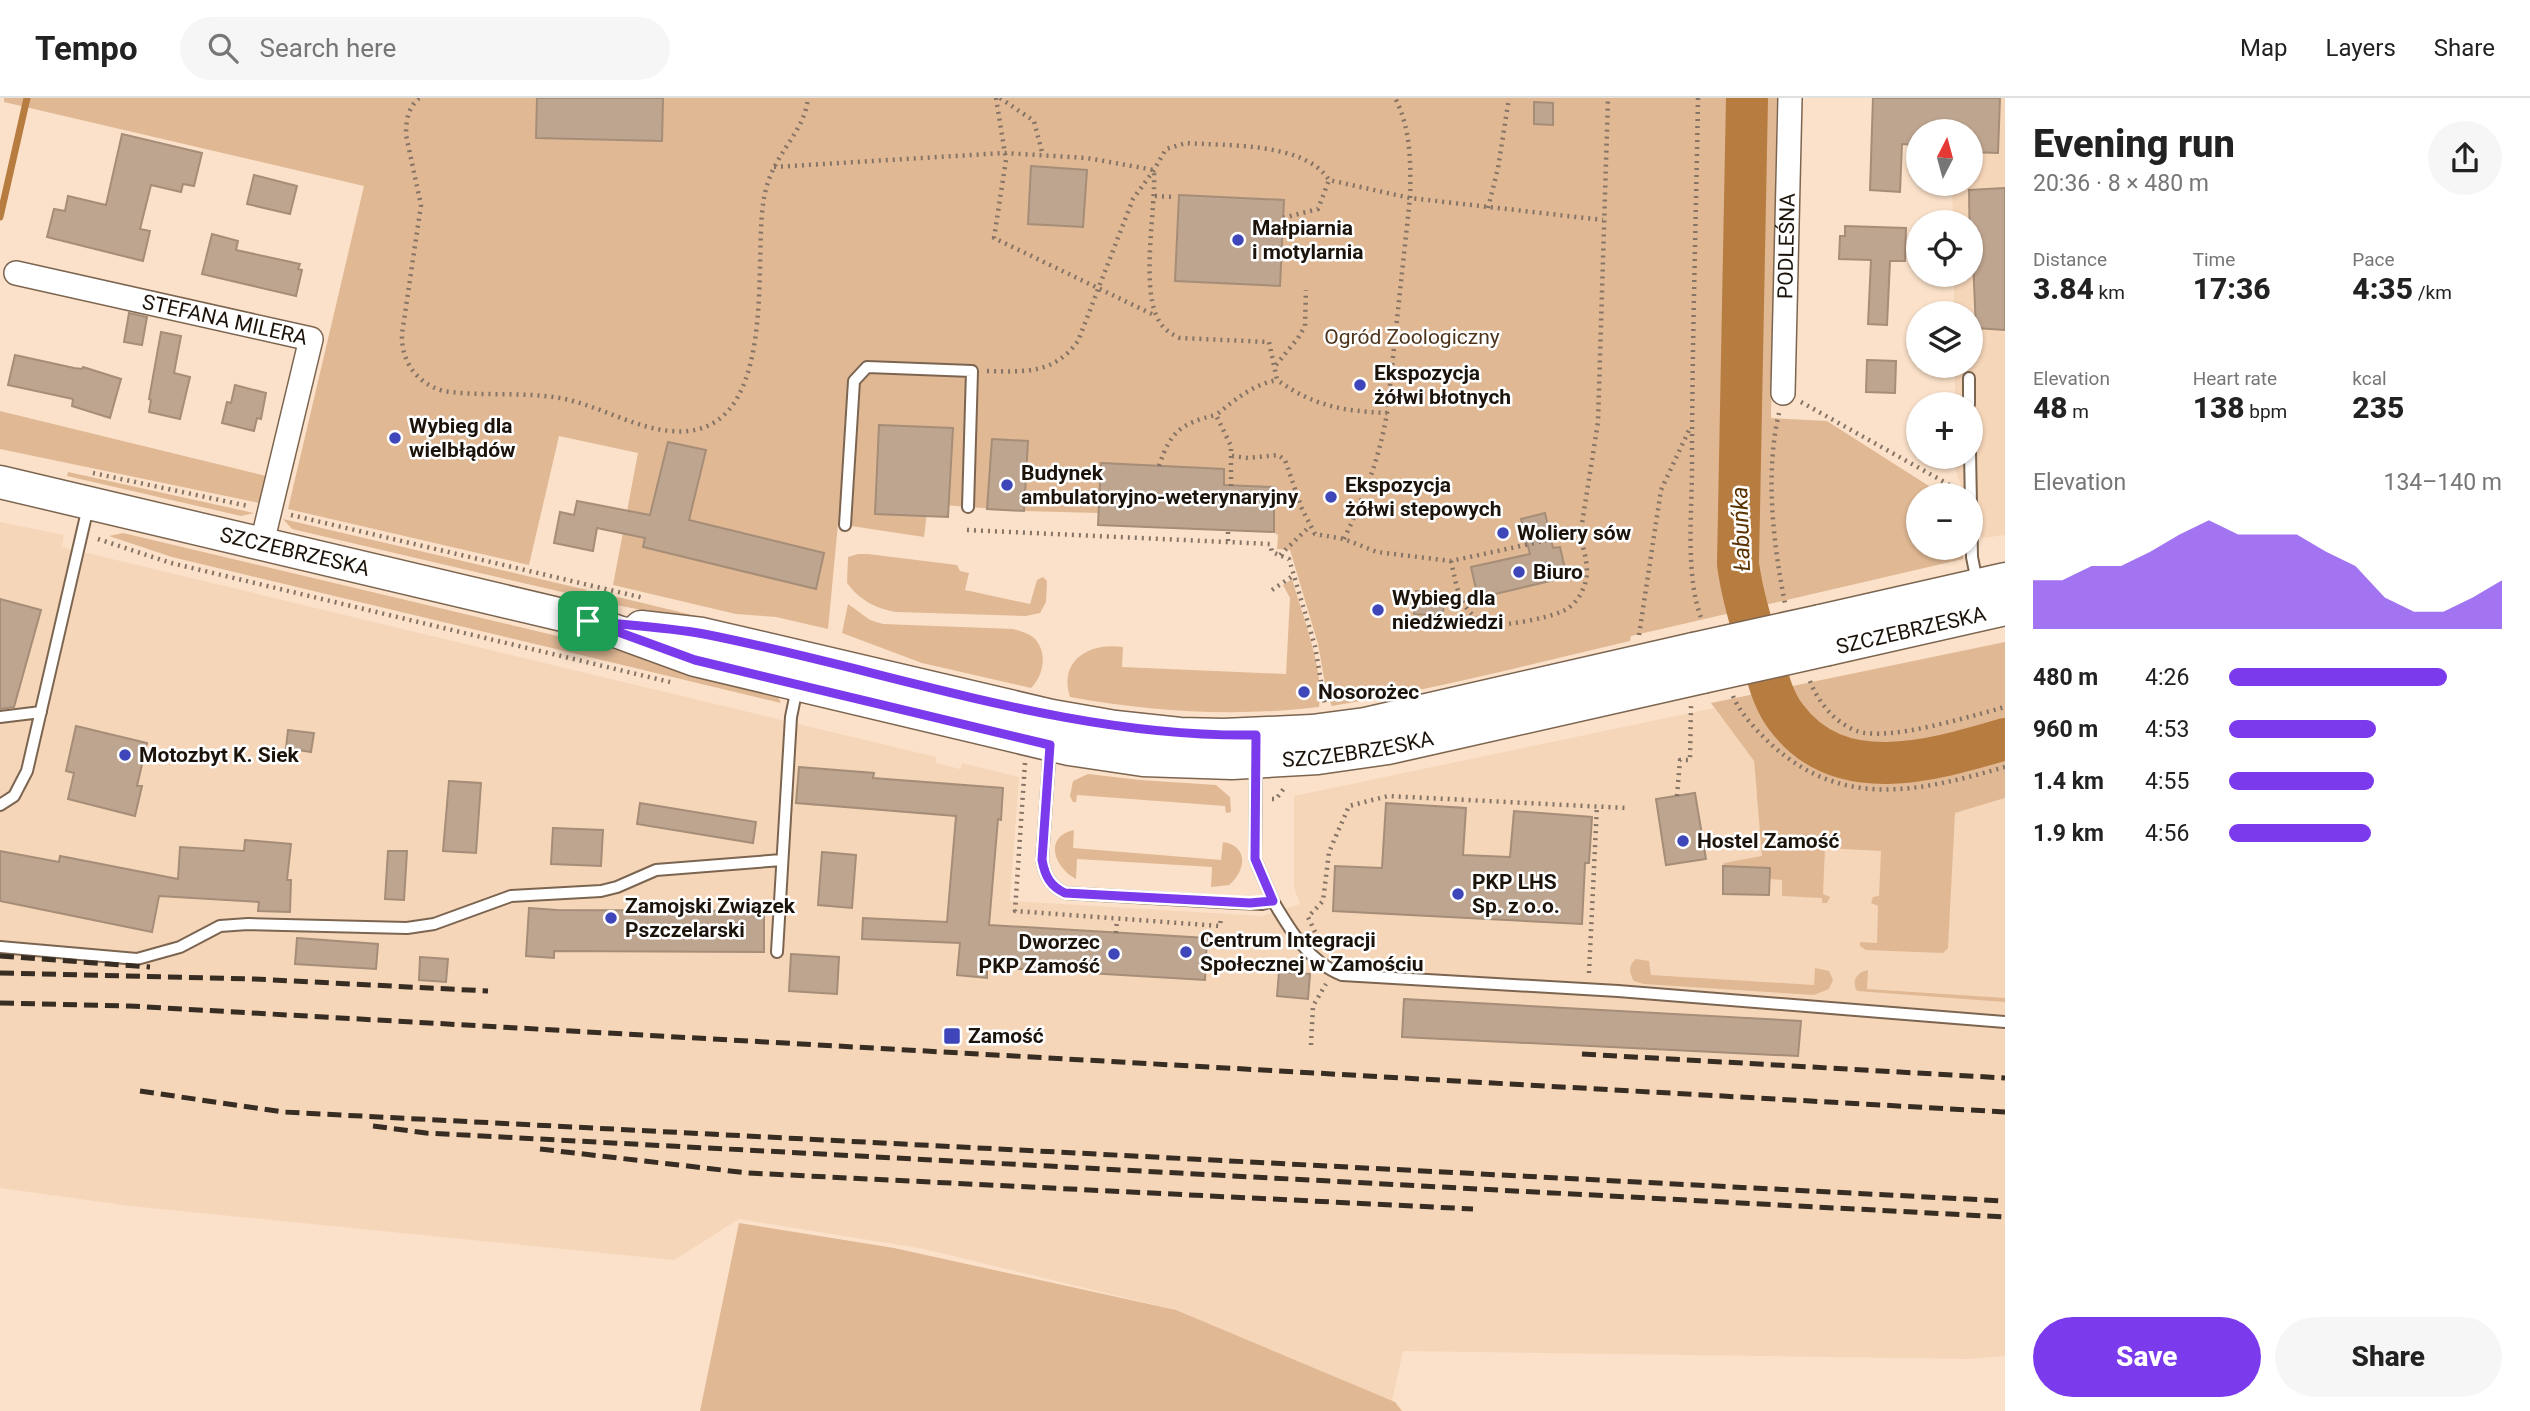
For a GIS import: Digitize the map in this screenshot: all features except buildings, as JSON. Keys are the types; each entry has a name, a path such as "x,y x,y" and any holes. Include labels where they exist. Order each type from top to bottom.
{"street":[{"name":"PODLEŚNA","path":"1783,393 1790,98"},
{"name":"STEFANA MILERA","path":"16,273 311,339 262,543"},
{"name":"SZCZEBRZESKA","path":"0,482 89,487 262,543 588,621 695,660 797,685 1046,737 1159,732 1256,749 1337,728 1705,669 1825,635 1989,598"},
{"name":"SZCZEBRZESKA","path":"588,621 702,634 1046,737"}],"lane":[{"path":"845,525 854,381 867,367 972,371 968,507"},
{"path":"1969,378 1969,392"},
{"path":"1970,469 1972,557 1989,598"},
{"path":"0,805 14,796 27,771 82,533 89,487"},
{"path":"777,952 791,717 797,685"},
{"path":"0,717 41,712"},
{"path":"1046,737 1042,860 1047,879 1058,890 1065,893 1175,900 1262,904 1273,901"},
{"path":"1256,749 1255,859 1273,901 1298,940 1334,972 1353,976 1618,992 2005,1022"},
{"path":"0,947 138,959 180,947 220,926 248,924 407,928 434,924 511,896 601,891 656,870 782,860"}],"path":[{"path":"419,98 404,117 421,205 402,334 403,352 409,367 428,385 443,391 557,398 670,431 695,430 718,421 729,411 743,385 757,335 765,191 774,167 799,128 808,98"},
{"path":"998,98 1006,159 994,238 1156,316"},
{"path":"998,98 1034,121 1043,156"},
{"path":"1344,539 1371,482 1387,413 1410,198 1411,163 1404,121 1395,98"},
{"path":"1488,208 1498,168 1509,98"},
{"path":"1451,561 1466,609 1482,622 1504,624 1560,612 1577,599 1584,589 1587,564 1580,536 1598,422 1608,98"},
{"path":"1677,796 1680,760 1690,760 1705,669 1692,583 1698,98"},
{"path":"972,371 1028,370 1054,365 1064,358 1078,341 1133,199 1166,149 1186,143 1264,149 1297,155 1323,170 1329,180 1410,198 1603,220"},
{"path":"774,167 1004,153 1087,158 1154,170"},
{"path":"1154,170 1155,195 1150,242 1156,316 1168,333 1180,338 1269,342 1277,380"},
{"path":"1283,218 1318,209 1329,180"},
{"path":"1155,195 1175,197"},
{"path":"1275,366 1305,326 1306,290"},
{"path":"1159,466 1174,433 1186,424 1216,415 1244,392 1277,380 1313,402 1330,407 1387,413"},
{"path":"1783,393 1945,483"},
{"path":"1216,415 1228,436 1232,456 1231,486"},
{"path":"1637,645 1661,490 1692,424"},
{"path":"1232,456 1248,458 1278,455 1285,460 1315,534 1344,539 1377,552 1451,561 1567,536 1580,536"},
{"path":"89,487 258,508"},
{"path":"1280,555 1310,526"},
{"path":"967,530 1270,544 1272,552 1289,559 1315,646 1327,713"},
{"path":"1228,530 1228,541"},
{"path":"82,533 171,562 672,683"},
{"path":"1272,590 1294,575"},
{"path":"1705,669 1735,701 1759,733 1792,763 1827,781 1856,788 1908,789 2005,767"},
{"path":"1013,761 1046,737"},
{"path":"1319,940 1308,917 1323,901 1329,852 1349,806 1388,796 1626,808"},
{"path":"1589,979 1597,806"},
{"path":"1116,933 1117,920"},
{"path":"1311,1045 1313,1006 1334,972"}],"shaded area":[{"path":"1953,98 2005,98 2005,535 1983,538 1983,483 1960,483 1956,469 1983,469 1983,392 1955,392 1955,378 1983,378 1983,301 1954,301 1954,287 1983,287 1983,210 1953,210 1952,196 1983,196 1983,119 1952,119"},
{"path":"0,522 64,535 62,547 936,757 936,763 960,769 962,763 1019,777 1010,901 1262,916 1300,904 1294,888 1294,796 1714,708 1754,761 1756,793 1955,813 2005,798 2005,1356 1969,1359 1403,1351 1392,1401 1176,1310 924,1249 739,1219 674,1260 131,1206 0,1188"}],"green space":[{"name":"Ogród Zoologiczny","path":"4,98 1777,98 1771,418 1827,421 1924,483 1906,483 1906,560 1959,560 1631,636 1630,641 1519,667 1332,706 1327,695 1318,644 1290,550 1277,549 1278,535 1273,532 1098,513 928,504 924,537 838,524 828,629 776,617 736,614 613,585 638,453 559,436 529,565 288,509 364,186 4,102"},
{"path":"0,411 266,476 259,503 0,449"},
{"path":"68,472 254,513 241,516 67,476"},
{"path":"283,519 587,590 579,596 292,529"},
{"path":"123,533 612,649 777,695 781,703 172,557 109,536"},
{"path":"858,554 957,565 960,571 969,573 965,590 1030,604 1037,580 1043,577 1047,581 1046,602 1040,613 1026,616 888,610 862,599 847,583 848,557"},
{"path":"1292,579 1316,660 1319,707 1256,712 1194,711 1070,697 1067,684 1073,664 1089,651 1111,646 1123,647 1122,667 1286,674 1290,598 1283,585"},
{"path":"601,593 742,627 723,626 606,603"},
{"path":"848,604 870,620 883,624 1021,631 1032,636 1041,650 1043,663 1039,677 1031,688 922,663 842,633"},
{"path":"2005,642 2005,798 1955,813 1948,948 1943,953 1866,950 1860,946 1860,942 1877,943 1878,906 1871,903 1873,897 1879,896 1881,851 1825,848 1823,894 1830,897 1827,903 1822,903 1822,898 1782,896 1782,880 1770,879 1770,868 1723,866 1724,863 1762,856 1754,761 1711,703"},
{"path":"1088,774 1216,785 1230,797 1231,812 1226,813 1225,806 1077,795 1076,802 1073,802 1070,796 1073,781"},
{"path":"1074,830 1073,848 1221,860 1223,842 1237,848 1241,854 1241,866 1229,885 1211,887 1212,867 1077,859 1076,879 1062,867 1055,853 1058,839"},
{"path":"1636,959 1649,961 1651,975 1814,985 1815,968 1829,971 1833,980 1829,989 1814,995 1644,984 1634,981 1631,975 1630,969"},
{"path":"1868,970 1867,989 2005,998 2005,1002 1857,991 1856,978"},
{"path":"739,1223 894,1248 1176,1310 1395,1402 1402,1411 700,1411"}],"waterway":[{"path":"0,217 27,98"},
{"name":"Łabuńka","path":"1747,98 1738,564 1747,608 1773,694 1786,717 1808,739 1833,754 1860,761 1889,763 1918,760 1948,755 2005,739"}],"railway":[{"path":"0,956 150,967"},
{"path":"0,973 254,979 488,991"},
{"path":"0,1003 129,1006 2005,1112"},
{"path":"1582,1054 2005,1078"},
{"path":"140,1091 283,1112 2005,1201"},
{"path":"373,1126 426,1133 2005,1217"},
{"path":"540,1149 748,1173 1473,1209"}],"place":[{"name":"Małpiarnia i motylarnia","path":"1238,240"},
{"name":"Ekspozycja żółwi błotnych","path":"1360,385"},
{"name":"Wybieg dla wielbłądów","path":"395,438"},
{"name":"Budynek ambulatoryjno-weterynaryjny","path":"1007,485"},
{"name":"Ekspozycja żółwi stepowych","path":"1331,497"},
{"name":"Woliery sów","path":"1503,533"},
{"name":"Biuro","path":"1519,572"},
{"name":"Wybieg dla niedźwiedzi","path":"1378,610"},
{"name":"Nosorożec","path":"1304,692"},
{"name":"Motozbyt K. Siek","path":"125,755"},
{"name":"Hostel Zamość","path":"1683,841"},
{"name":"PKP LHS Sp. z o.o.","path":"1458,894"},
{"name":"Zamojski Związek Pszczelarski","path":"611,918"},
{"name":"Centrum Integracji Społecznej w Zamościu","path":"1186,952"},
{"name":"Dworzec PKP Zamość","path":"1114,954"},
{"name":"Zamość","path":"952,1036"}],"route":[{"path":"588,621 702,634 1073,720 1180,734 1256,735 1255,859 1273,901 1262,904 1065,893 1047,879 1042,860 1050,745 695,660 588,621"}]}
